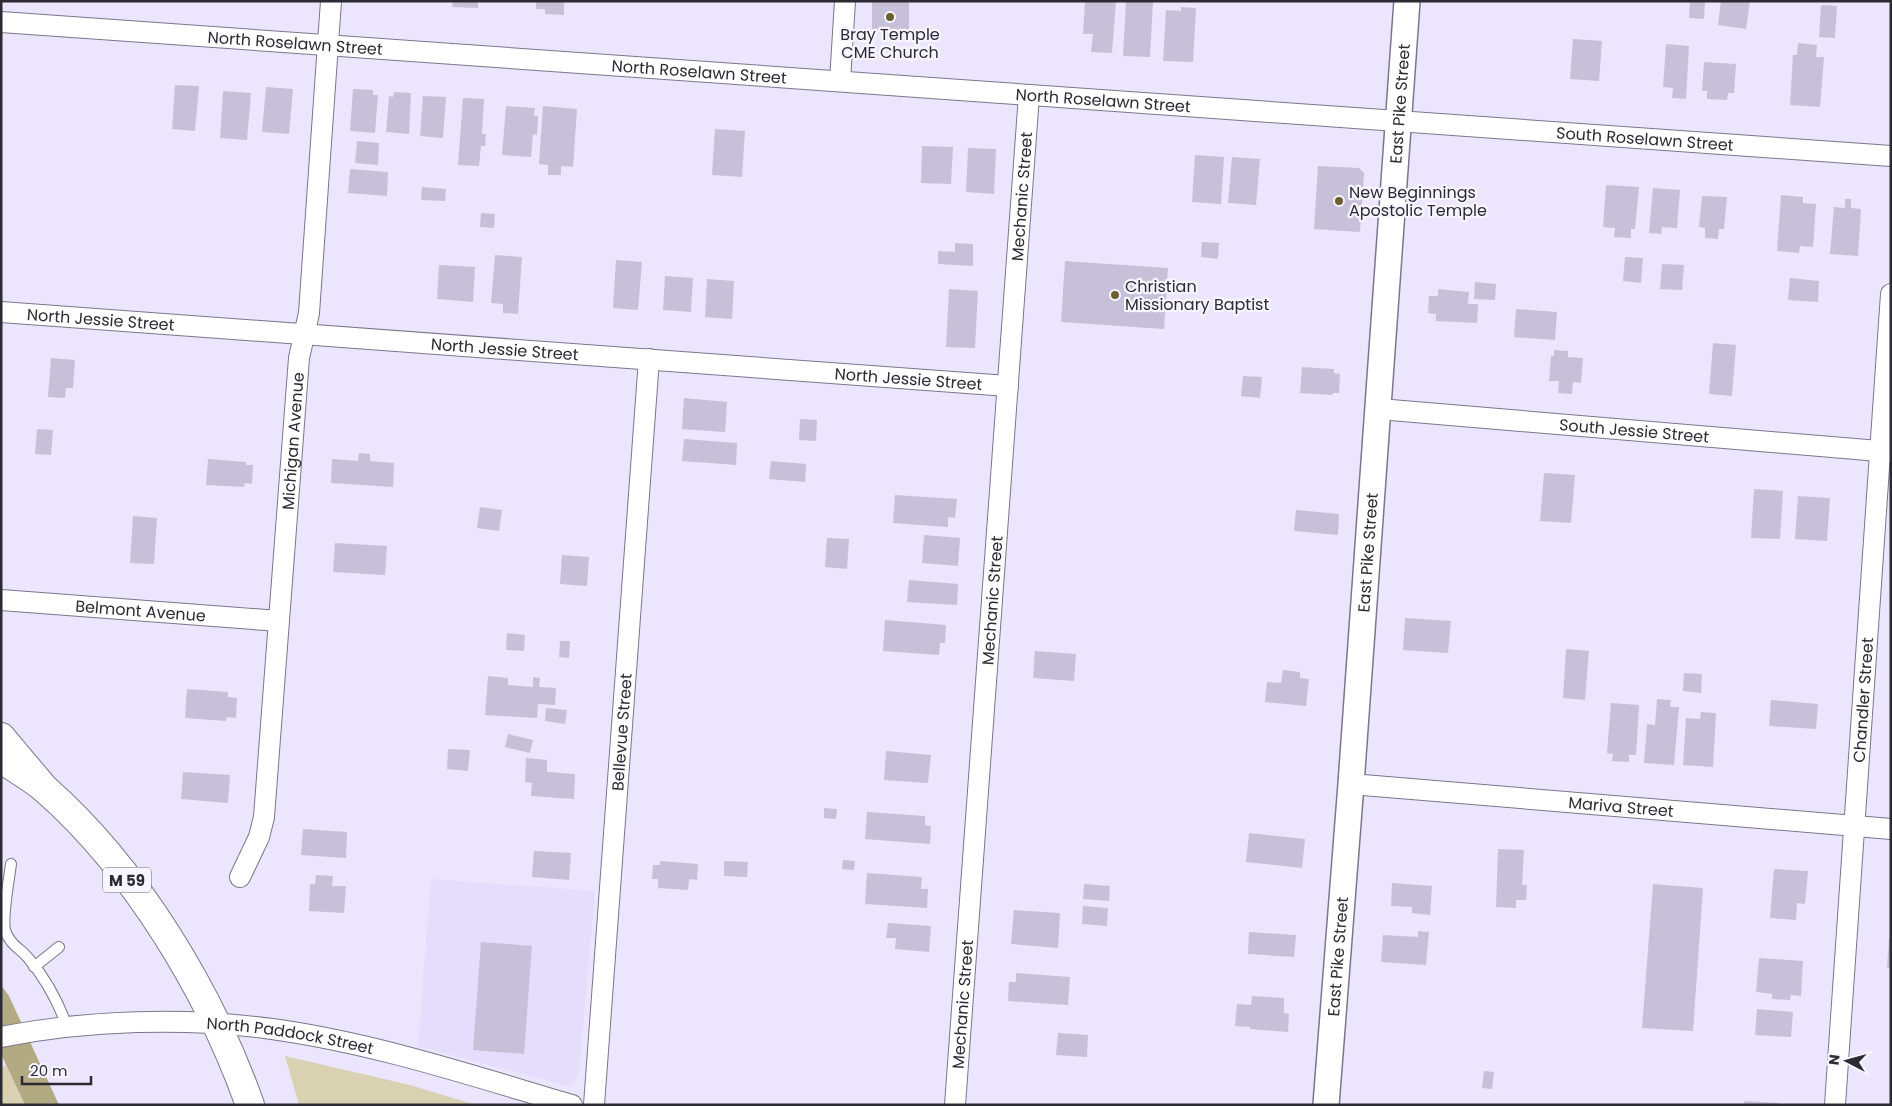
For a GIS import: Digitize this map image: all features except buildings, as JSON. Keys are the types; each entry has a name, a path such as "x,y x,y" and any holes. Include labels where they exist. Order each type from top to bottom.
{"highway":[{"name":"M 59","path":"1,737 44,788 87,832 137,892 180,957 216,1023 231,1055 250,1105"},
{"path":"1,759 44,788"}],"street":[{"name":"Michigan Avenue","path":"240,877 258,837 264,818 299,358 309,313 331,1"},
{"path":"840,82 845,1"},
{"name":"East Pike Street","path":"1326,1105 1407,1"},
{"name":"North Roselawn Street","path":"1,22 1398,121"},
{"name":"Mechanic Street","path":"955,1105 1029,95"},
{"name":"South Roselawn Street","path":"1398,121 1891,156"},
{"name":"Chandler Street","path":"1835,1105 1854,826 1885,451 1891,294"},
{"name":"North Jessie Street","path":"1,312 1008,386"},
{"name":"Bellevue Street","path":"594,1105 649,360"},
{"name":"South Jessie Street","path":"1378,409 1885,451"},
{"name":"Belmont Avenue","path":"1,600 279,621"},
{"name":"Mariva Street","path":"1351,784 1891,829"},
{"name":"North Paddock Street","path":"1,1037 44,1028 123,1023 216,1023 276,1030 374,1049 572,1105"}],"lane":[{"path":"11,864 5,929 14,946 29,958 48,985 60,1006 67,1026"},
{"path":"34,967 59,947"}],"shaded area":[{"path":"431,879 595,891 579,1072 571,1087 418,1046"},
{"path":"1,985 9,996 59,1105 25,1105 1,1054"},
{"path":"285,1056 410,1085 476,1105 299,1105"},
{"path":"6,1065 25,1105 1,1105 1,1068"}],"place":[{"name":"Bray Temple CME Church","path":"890,17"},
{"name":"New Beginnings Apostolic Temple","path":"1339,201"},
{"name":"Christian Missionary Baptist","path":"1115,295"}]}
